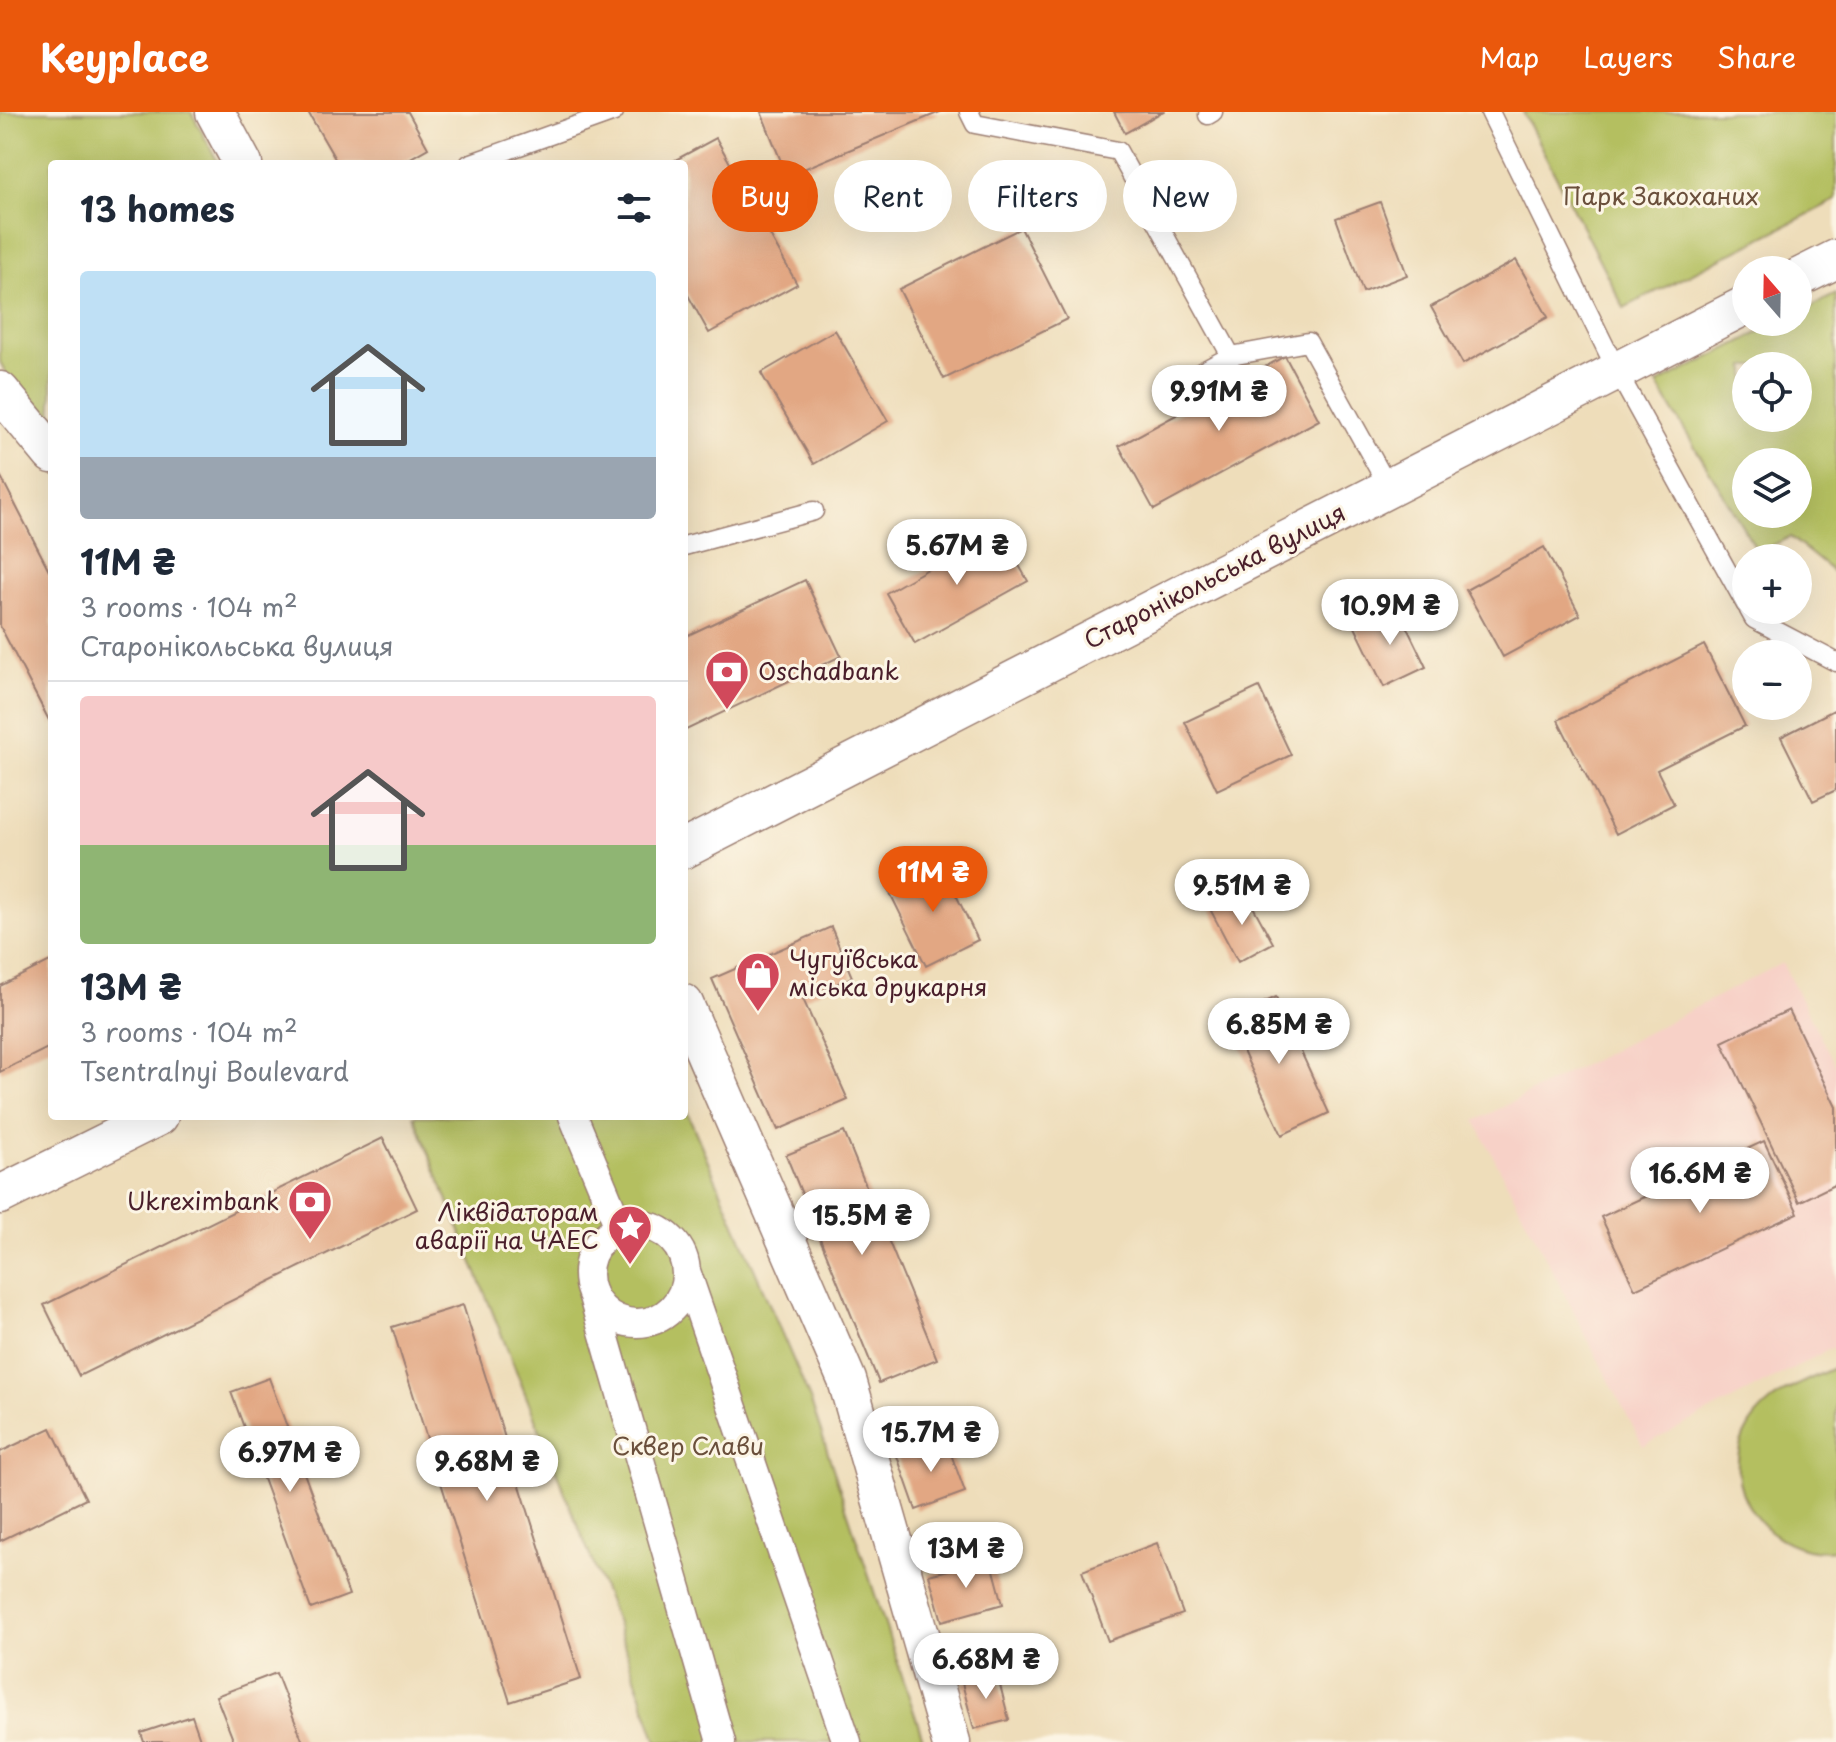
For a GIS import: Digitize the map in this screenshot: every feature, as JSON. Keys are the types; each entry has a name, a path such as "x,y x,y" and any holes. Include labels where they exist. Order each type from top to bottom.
{"street":[{"path":"215,112 241,160"},
{"path":"1812,271 1836,259"},
{"name":"Старонікольська вулиця","path":"688,847 1732,312"},
{"path":"2,397 48,449"},
{"path":"688,1013 847,1380 951,1742"},
{"path":"0,1195 151,1120"},
{"path":"575,1120 620,1229"},
{"path":"721,1742 588,1276 590,1259 598,1244 610,1233 643,1225 659,1230 673,1240 682,1254 847,1742"},
{"path":"592,1293 615,1318 649,1322 664,1315 677,1303 684,1288 686,1271"}],"lane":[{"path":"480,160 614,112"},
{"path":"969,112 975,124 1118,151 1231,356"},
{"path":"1490,112 1617,371 1732,580"},
{"path":"1168,390 1231,356 1308,342 1389,488"},
{"path":"688,545 814,511"},
{"path":"1764,624 1836,662"}],"shaded area":[{"path":"1782,963 1836,1066 1836,1346 1643,1446 1475,1121"}],"green space":[{"path":"0,112 191,112 217,160 48,160 48,424 36,430 0,362"},
{"name":"Парк Закоханих","path":"1523,112 1836,112 1836,200 1624,308"},
{"path":"1836,294 1836,574 1812,555 1812,544 1799,544 1790,537 1775,544 1753,544 1744,528 1812,528 1812,448 1732,448 1732,509 1657,384 1752,336 1812,336 1812,306"},
{"name":"Сквер Слави","path":"688,1114 810,1399 924,1742 657,1742 615,1618 416,1120 688,1120"},
{"path":"1836,1367 1836,1550 1811,1550 1789,1543 1769,1530 1753,1513 1743,1493 1738,1471 1740,1447 1750,1424 1768,1404"}],"building":[{"path":"308,112 408,112 428,148 407,160 336,160"},
{"path":"761,112 940,112 818,163 818,160 780,160"},
{"path":"1114,112 1162,112 1125,133"},
{"path":"716,138 728,160 712,160 712,232 768,232 797,284 709,333 688,295 688,160 675,160"},
{"path":"1380,202 1407,275 1363,292 1336,218"},
{"path":"1013,232 1023,232 1067,319 944,379 899,289"},
{"path":"1516,260 1548,317 1463,364 1431,307"},
{"path":"835,330 888,421 814,464 761,373"},
{"path":"1285,356 1319,420 1154,510 1119,446"},
{"path":"0,475 48,568 48,718 0,626"},
{"path":"998,529 1028,581 915,644 886,593"},
{"path":"1544,547 1580,615 1503,657 1466,590"},
{"path":"805,580 841,656 688,729 688,635"},
{"path":"1397,607 1426,667 1384,687 1355,627"},
{"path":"1704,645 1732,700 1732,720 1742,720 1745,726 1657,770 1674,804 1616,834 1558,720"},
{"path":"1259,687 1291,755 1217,790 1185,722"},
{"path":"1836,709 1836,790 1813,801 1781,737"},
{"path":"940,862 978,940 926,966 887,887"},
{"path":"1245,892 1273,943 1238,962 1211,911"},
{"path":"831,927 852,977 803,999 848,1100 778,1130 712,979"},
{"path":"48,962 48,1048 0,1072 0,986"},
{"path":"1276,997 1329,1113 1282,1135 1228,1019"},
{"path":"1789,1010 1836,1107 1836,1184 1799,1202 1722,1042"},
{"path":"844,1132 937,1359 879,1383 786,1155"},
{"path":"383,1138 417,1209 79,1376 44,1305"},
{"path":"1764,1141 1798,1213 1635,1289 1601,1217"},
{"path":"463,1305 581,1679 510,1702 392,1327"},
{"path":"269,1378 349,1595 311,1609 231,1392"},
{"path":"51,1428 86,1499 0,1541 0,1452"},
{"path":"945,1438 965,1492 916,1510 897,1456"},
{"path":"1157,1543 1183,1614 1108,1641 1082,1571"},
{"path":"991,1559 1003,1604 942,1621 929,1575"},
{"path":"276,1673 303,1742 234,1742 216,1696"},
{"path":"997,1673 1009,1720 974,1729 962,1683"},
{"path":"192,1716 201,1742 144,1742 141,1733"}],"place":[{"name":"Oschadbank","path":"727,711"},
{"name":"Чугуївська міська друкарня","path":"758,1013"},
{"name":"Ukreximbank","path":"310,1241"},
{"name":"Ліквідаторам аварії на ЧАЕС","path":"630,1266"}]}
